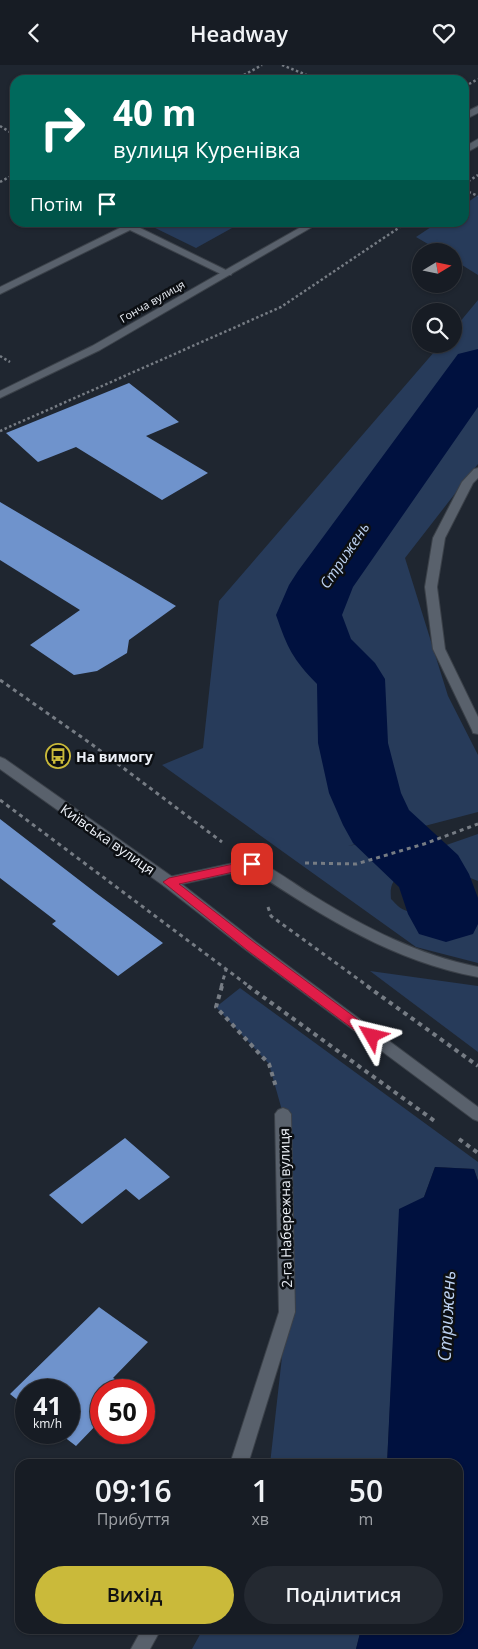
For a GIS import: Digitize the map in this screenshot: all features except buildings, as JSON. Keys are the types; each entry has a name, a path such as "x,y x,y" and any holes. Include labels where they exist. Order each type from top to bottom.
{"street":[{"path":"0,291 128,227"},
{"path":"132,227 227,273"},
{"name":"Гонча вулиця","path":"0,395 96,347 307,227"},
{"path":"478,471 468,482 439,538 431,587 439,649 478,730"},
{"name":"Київська вулиця","path":"0,763 169,882 251,946 478,1115"},
{"path":"169,882 252,864 316,904 386,943 460,969 478,972"},
{"name":"2-га Набережна вулиця","path":"241,1459 287,1312 283,1114"},
{"path":"140,1649 149,1634"}],"path":[{"path":"244,75 262,65"},
{"path":"282,65 307,75"},
{"path":"0,431 280,307 400,227"},
{"path":"0,355 13,365"},
{"path":"0,680 90,743 252,864"},
{"path":"0,801 226,970 438,1124"},
{"path":"356,864 424,844 478,824"},
{"path":"272,917 478,1066"},
{"name":"2-га Набережна вулиця","path":"226,970 216,1007 269,1064 283,1114"},
{"path":"454,1135 478,1153"}],"shaded area":[{"path":"478,195 478,275 462,265 462,243 426,243 416,237 431,227 469,227 469,201"},
{"path":"153,227 234,227 196,248"},
{"path":"478,300 478,464 405,558 448,696 478,755 478,812 348,846 392,838 417,873 405,875 393,882 391,899 402,909 432,914 478,913 478,963 416,947 162,765 203,748 219,601 433,353 462,353 462,319"},
{"path":"478,834 478,881 468,877 443,875 432,850"},
{"path":"370,971 478,986 478,1052"},
{"path":"240,988 478,1162 478,1181 474,1169 435,1167 424,1197 396,1290 387,1459 271,1459 287,1312 283,1114 269,1064 216,1007"},
{"path":"200,1634 360,1634 356,1649 192,1649"}],"water":[{"name":"Стрижень","path":"435,1167 474,1169 478,1181 478,1649 356,1649 360,1634 463,1634 463,1459 387,1459 399,1209 424,1197"}],"waterway":[{"name":"Стрижень","path":"446,914 432,874 379,825 365,793 353,743 351,679 321,648 309,615 321,585 478,366"}],"place":[{"name":"На вимогу","path":"58,756"}],"route":[{"path":"252,864 169,882 372,1036"}]}
